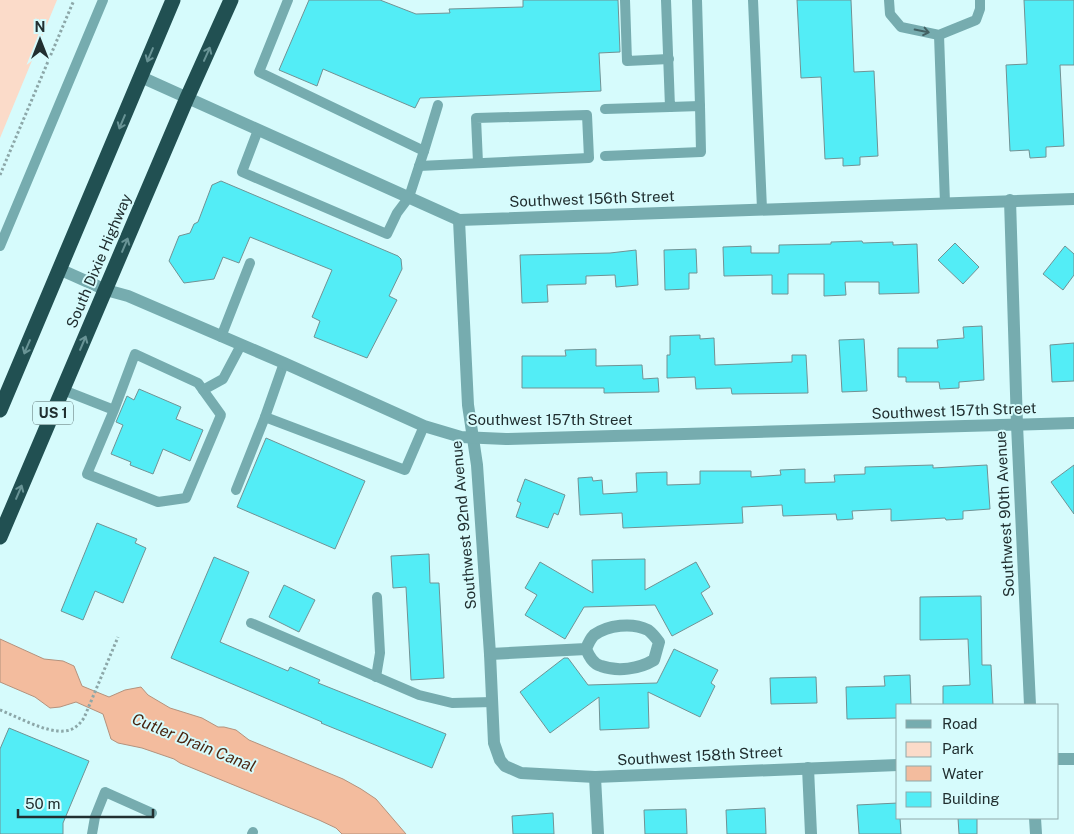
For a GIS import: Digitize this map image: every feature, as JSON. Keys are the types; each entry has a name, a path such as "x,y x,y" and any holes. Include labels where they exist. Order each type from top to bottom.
{"highway":[{"path":"0,410 173,0"},
{"name":"South Dixie Highway","path":"0,537 230,0"}],"street":[{"name":"Southwest 156th Street","path":"141,77 459,220 1074,199"},
{"name":"Southwest 90th Avenue","path":"1010,200 1017,425 1030,704"},
{"name":"Southwest 92nd Avenue","path":"459,220 468,405 474,439 496,753 506,766"},
{"name":"Southwest 157th Street","path":"59,269 106,290 128,296 284,363 424,426 474,439 1074,423"},
{"path":"617,626 632,626 649,631 659,642 654,660 642,667 623,669 600,666 592,660 586,649 592,637 605,628 617,626"},
{"path":"490,654 586,649"},
{"path":"1059,760 1074,759"},
{"name":"Southwest 158th Street","path":"506,766 521,773 595,777 896,765"},
{"path":"808,768 811,834"},
{"path":"595,777 598,834"},
{"path":"1035,819 1036,834"}],"lane":[{"path":"0,246 103,0"},
{"path":"288,0 259,72 424,151"},
{"path":"625,0 627,61 669,59"},
{"path":"666,0 670,107"},
{"path":"605,156 701,152 697,0"},
{"path":"753,0 762,209"},
{"path":"889,0 890,14 901,27 939,34 976,20 980,9 980,0"},
{"path":"939,34 945,202"},
{"path":"258,130 242,172 387,234 397,213 410,197 438,105"},
{"path":"605,109 700,106"},
{"path":"419,166 589,158 587,115 476,118 478,163"},
{"path":"221,337 250,263"},
{"path":"203,390 223,379 241,345"},
{"path":"135,354 198,383 221,415 186,498 158,502 86,474 114,410 135,354"},
{"path":"236,490 284,363"},
{"path":"63,390 114,410"},
{"path":"265,417 405,470 424,426"},
{"path":"376,678 380,653 377,597"},
{"path":"251,624 419,695 452,702 492,702"},
{"path":"92,834 95,817 105,792 152,813"}],"path":[{"path":"0,175 74,0"},
{"path":"0,710 53,730 67,731 78,726 84,718 118,638"}],"green space":[{"path":"0,0 57,0 0,138"}],"water":[{"name":"Cutler Drain Canal","path":"0,639 44,659 63,661 74,666 82,686 109,697 125,690 141,687 148,695 170,708 202,718 218,727 236,730 249,740 343,779 376,799 406,834 342,834 336,828 319,820 174,759 142,748 118,743 111,739 103,714 76,702 50,708 35,697 0,682"}],"building":[{"path":"309,0 380,0 416,14 450,13 449,9 523,7 523,0 618,0 620,52 599,53 601,91 420,98 415,108 323,69 317,86 279,70"},
{"path":"797,0 851,0 854,72 874,71 878,156 860,157 860,165 843,166 843,158 825,159 821,77 801,78"},
{"path":"1024,0 1074,0 1074,65 1060,65 1064,146 1046,147 1046,157 1030,158 1029,150 1010,151 1006,65 1027,64"},
{"path":"221,181 398,256 401,259 402,269 389,296 397,300 367,358 314,337 320,321 312,317 332,270 250,237 239,263 223,257 214,279 184,283 169,261 179,236 190,233 194,224 198,222 212,185"},
{"path":"862,241 863,243 893,242 893,245 917,244 919,293 879,294 879,282 845,282 846,295 824,296 824,274 788,274 788,294 772,294 772,275 724,276 723,247 751,246 751,253 779,253 779,245 831,244 831,242"},
{"path":"955,243 979,267 963,284 938,260"},
{"path":"1065,246 1074,254 1074,275 1063,290 1043,274"},
{"path":"696,249 697,273 689,273 689,289 665,290 664,250"},
{"path":"636,250 638,285 616,287 615,275 586,276 586,284 547,285 548,302 522,303 520,255 610,253"},
{"path":"982,326 984,380 959,382 959,388 940,389 939,382 906,382 906,377 898,377 898,348 938,348 937,340 964,338 963,327"},
{"path":"700,335 700,339 714,338 715,365 792,362 792,355 806,355 808,393 732,394 731,388 696,389 695,377 667,378 667,355 670,355 670,336"},
{"path":"864,339 867,391 842,392 839,340"},
{"path":"1074,343 1074,381 1052,382 1050,345"},
{"path":"596,349 596,366 642,365 643,379 658,378 659,392 604,393 604,388 522,388 522,356 566,356 565,350"},
{"path":"139,389 181,407 176,419 203,430 190,461 163,449 153,474 130,465 131,462 111,454 123,425 116,422 127,396 134,400"},
{"path":"266,438 365,481 335,549 237,507"},
{"path":"933,465 933,468 987,465 990,509 963,511 963,519 891,521 891,509 852,511 853,519 837,520 836,514 783,516 782,505 742,507 743,523 623,528 622,513 580,515 578,478 592,477 593,481 602,480 603,494 637,492 636,473 667,472 667,485 700,484 700,471 751,471 751,477 781,475 780,470 805,469 805,483 835,482 834,475 865,474 865,467"},
{"path":"1074,465 1074,514 1051,482"},
{"path":"525,479 565,495 558,515 554,513 548,528 516,517 521,503 517,501"},
{"path":"97,523 137,539 135,543 146,548 123,603 95,591 83,620 61,611"},
{"path":"429,554 430,583 439,583 444,678 411,680 406,587 393,588 391,556"},
{"path":"214,557 249,572 220,642 288,671 290,667 320,680 318,683 446,734 432,768 321,723 171,658"},
{"path":"645,559 645,590 696,562 710,587 701,593 713,614 672,636 655,605 584,607 565,639 525,615 537,595 525,588 540,562 593,593 592,560"},
{"path":"284,585 315,600 299,632 269,617"},
{"path":"981,596 982,665 991,665 993,704 943,704 943,686 970,685 968,639 920,640 920,597"},
{"path":"674,649 718,670 711,683 715,686 700,717 648,692 649,728 600,730 599,697 550,733 520,692 564,658 568,658 588,685 657,683"},
{"path":"910,675 911,704 896,704 896,718 847,719 846,687 885,686 884,676"},
{"path":"816,677 817,703 771,704 770,678"},
{"path":"9,728 89,761 63,823 63,834 0,834 0,749"},
{"path":"896,803 896,819 900,819 901,834 859,834 857,805"},
{"path":"765,808 766,834 727,834 726,810"},
{"path":"686,809 687,834 645,834 644,810"},
{"path":"553,813 554,834 513,834 512,816"},
{"path":"958,819 977,819 977,834 959,834"}]}
